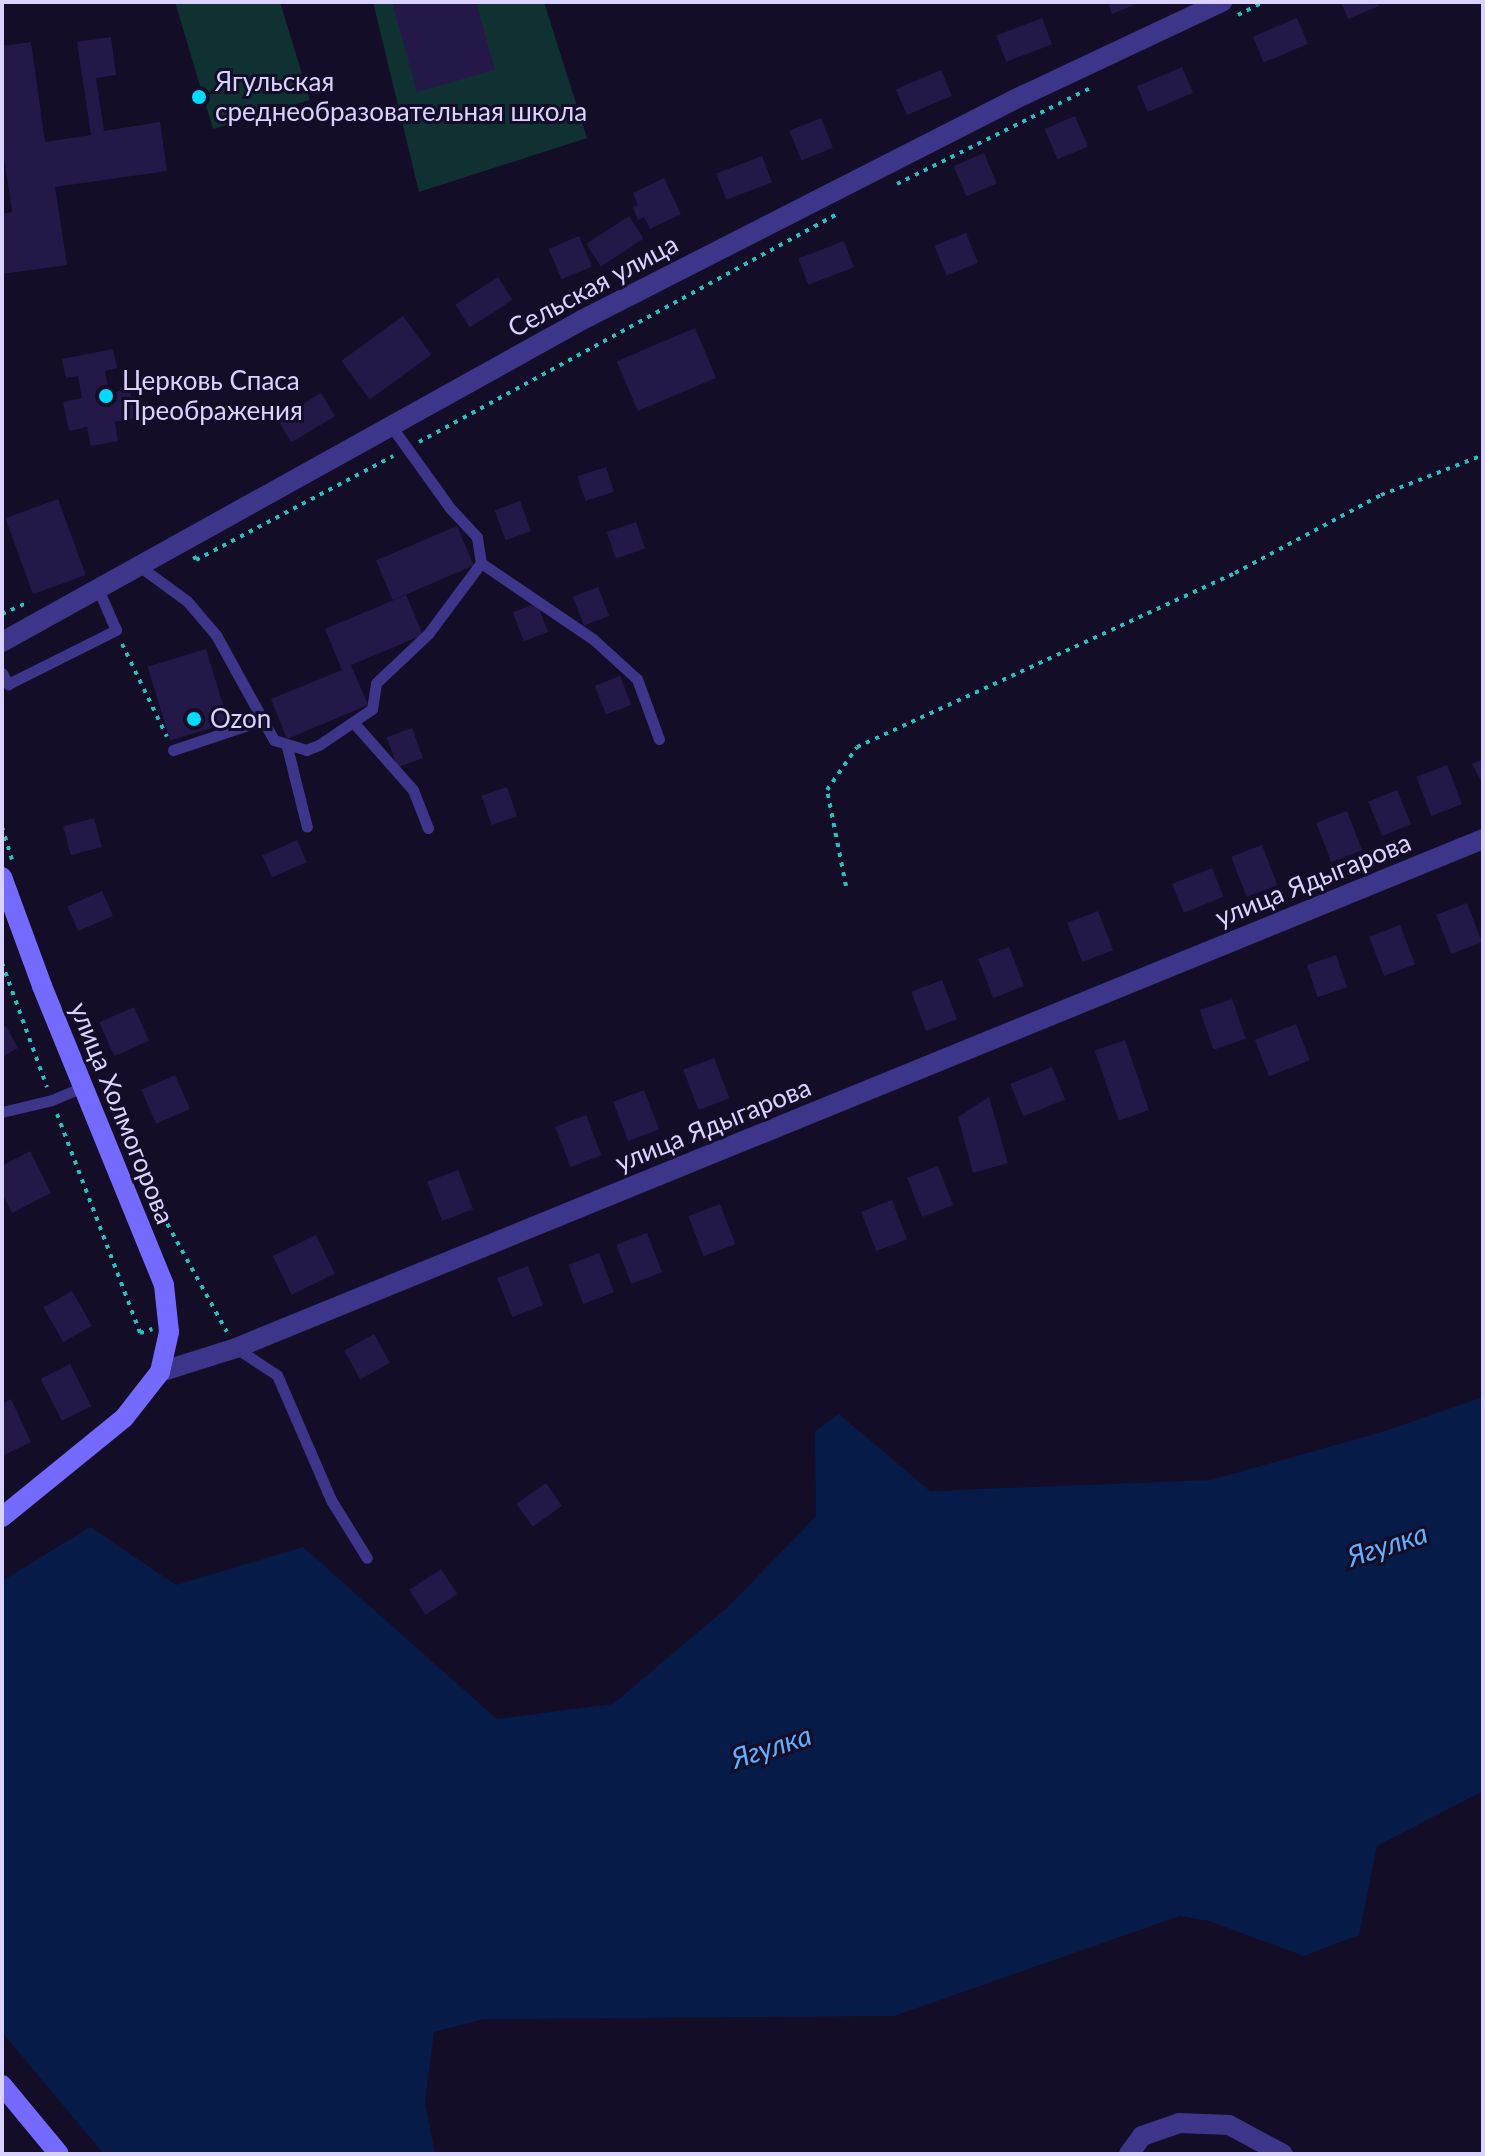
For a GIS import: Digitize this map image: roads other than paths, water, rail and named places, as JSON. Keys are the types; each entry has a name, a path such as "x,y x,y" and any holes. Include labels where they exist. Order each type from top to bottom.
{"street":[{"name":"Сельская улица","path":"2,642 582,320 1024,95 1228,10"},
{"name":"улица Ядыгарова","path":"160,1372 236,1348 1483,839"},
{"name":"улица Холмогорова","path":"2,877 164,1285 169,1332 160,1372"},
{"path":"2,1517 124,1418 160,1372"},
{"path":"2,2085 59,2154"},
{"path":"1129,2154 1142,2136 1179,2123 1229,2125 1283,2154"}],"lane":[{"path":"139,566 187,601 216,635 260,721 274,740 287,747 306,750 319,745 372,709 376,683 385,671 428,634 481,563 477,537 450,508 391,426"},
{"path":"481,563 593,639 637,679 659,739"},
{"path":"2,673 8,684 116,630 98,589"},
{"path":"173,750 260,721"},
{"path":"354,723 413,790 428,828"},
{"path":"287,747 307,827"},
{"path":"2,1112 52,1100 83,1087"},
{"path":"236,1348 277,1375 331,1500 367,1558"}],"water":[{"name":"Ягулка","path":"1483,1397 1483,1791 1377,1846 1359,1935 1304,1956 1209,1921 1180,1916 894,2016 484,2019 434,2032 425,2102 435,2154 104,2154 2,2032 2,1581 90,1527 176,1585 303,1547 497,1719 613,1704 730,1605 816,1516 815,1431 839,1414 930,1491 1211,1480 1385,1431"}],"place":[{"name":"Ягульская среднеобразовательная школа","path":"199,97"},
{"name":"Церковь Спаса Преображения","path":"106,396"},
{"name":"Ozon","path":"194,719"}]}
